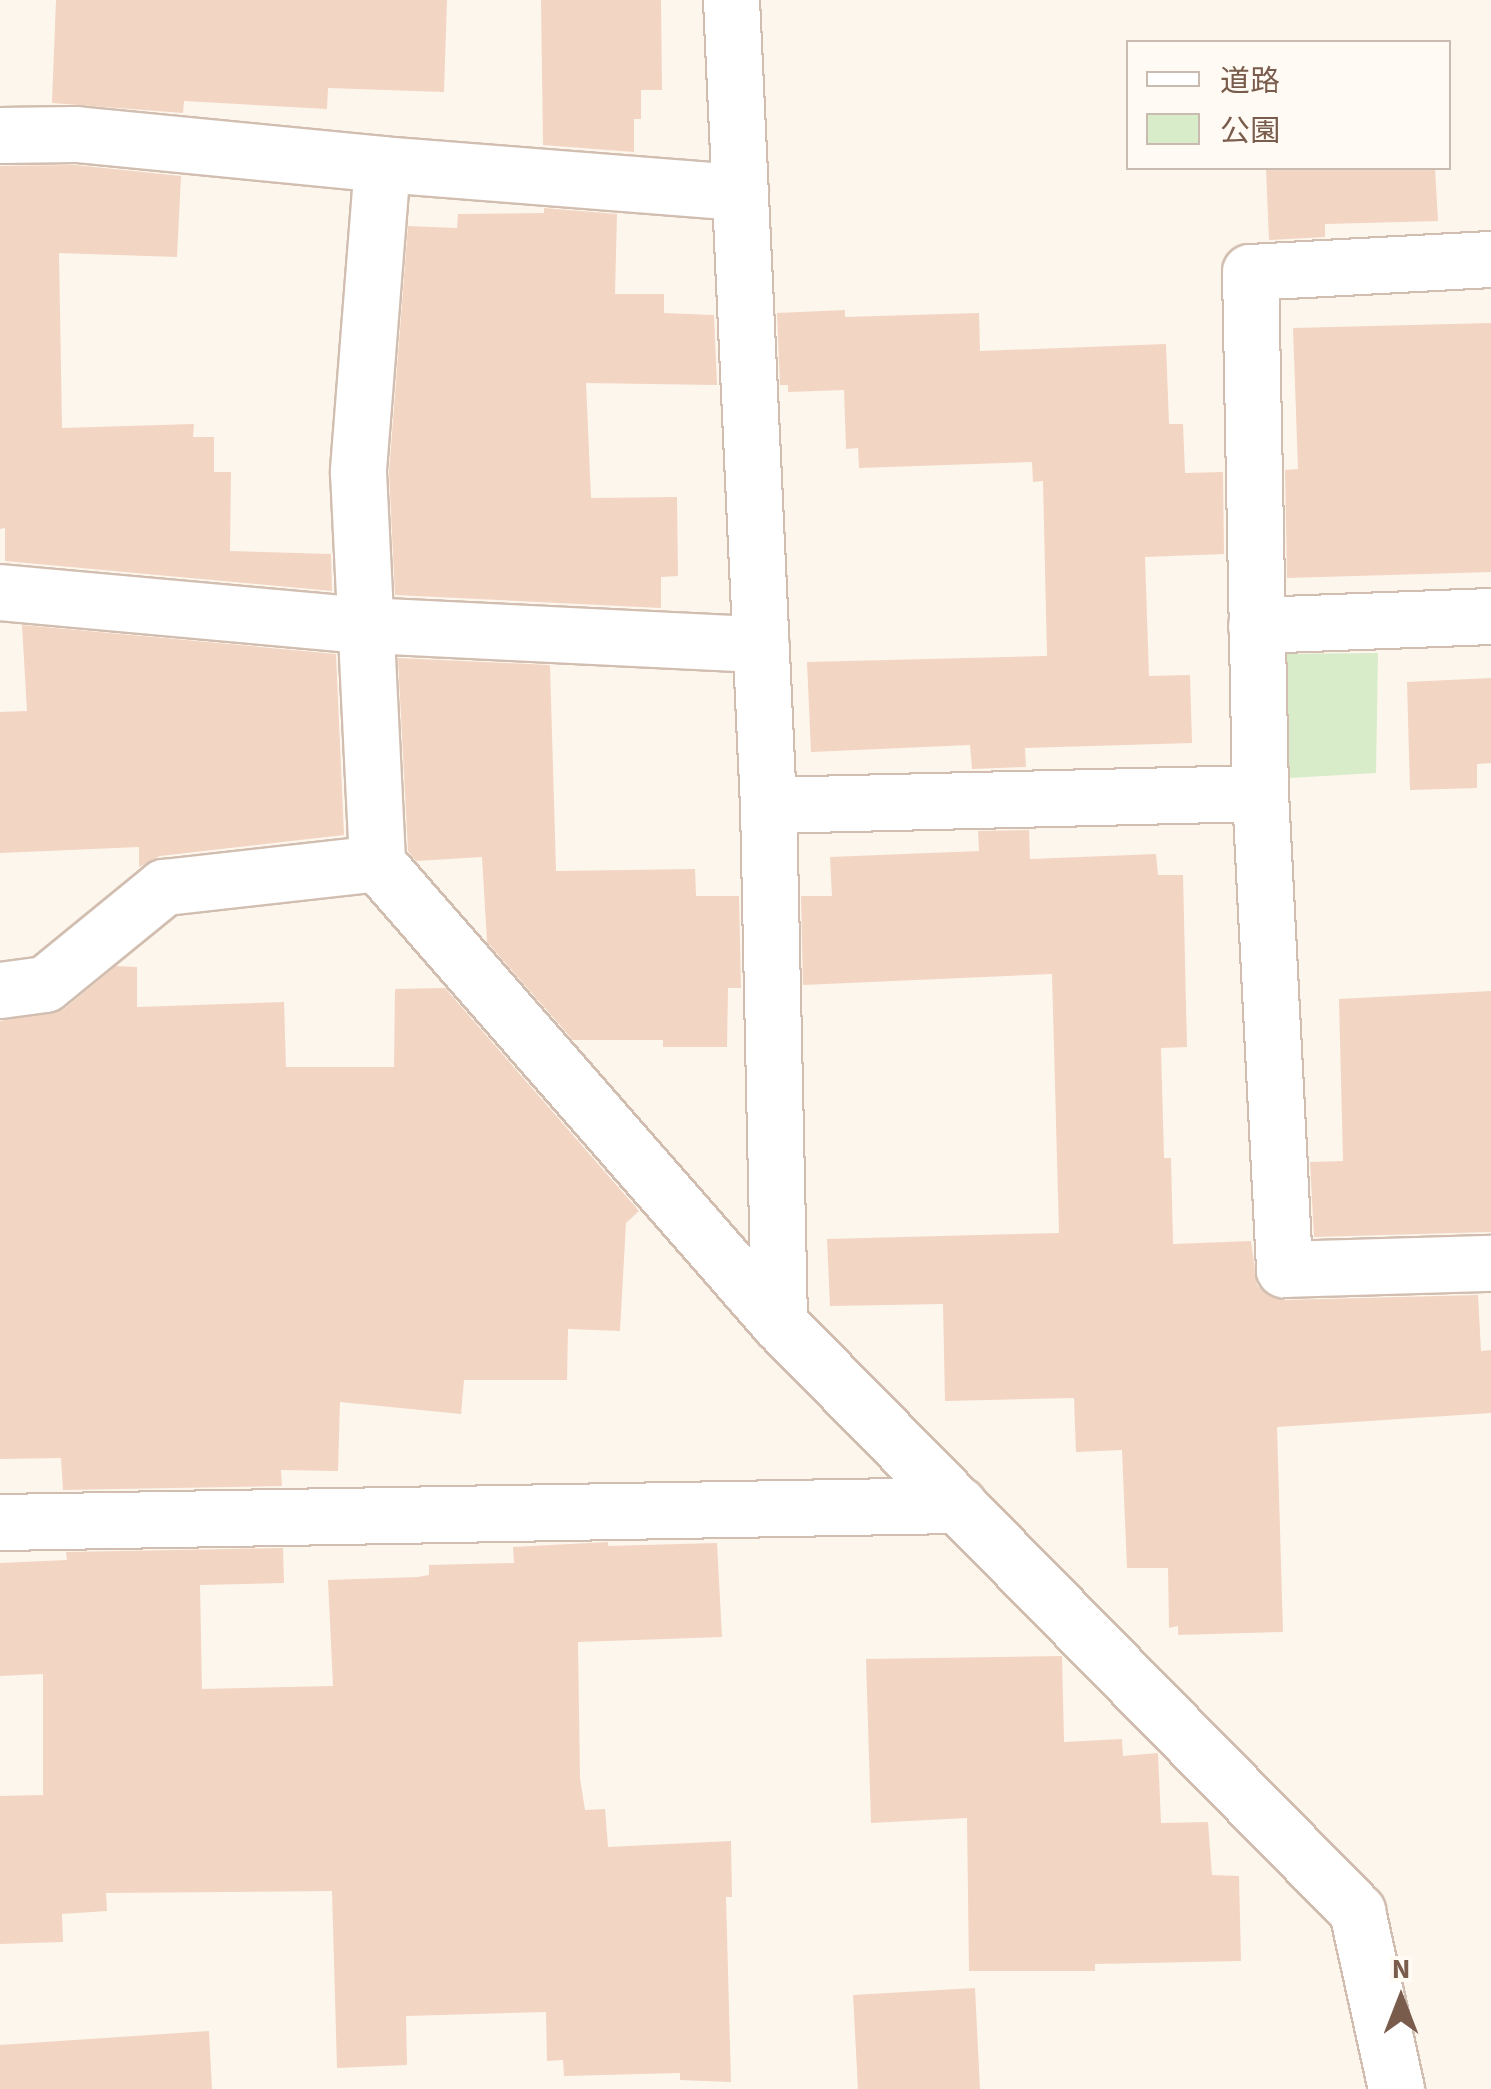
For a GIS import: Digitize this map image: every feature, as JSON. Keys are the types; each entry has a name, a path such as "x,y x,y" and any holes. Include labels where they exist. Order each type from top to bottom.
{"street":[{"path":"731,0 768,805 779,1323"},
{"path":"0,135 76,134 382,164 740,192"},
{"path":"382,164 358,472 378,864 779,1323 1357,1911 1396,2089"},
{"path":"1491,259 1250,272 1260,792 1284,1269 1491,1263"},
{"path":"0,592 366,625 761,644"},
{"path":"1256,625 1491,616"},
{"path":"768,805 1260,792"},
{"path":"0,990 45,984 164,887 378,864"},
{"path":"0,1522 959,1505"}],"green space":[{"path":"1378,653 1376,773 1272,779 1265,654"}],"building":[{"path":"56,0 447,0 444,92 328,88 327,109 184,101 183,113 52,103"},
{"path":"541,0 661,0 662,90 641,90 641,119 634,119 634,152 543,145"},
{"path":"75,165 181,176 177,257 59,253 62,428 194,424 193,437 214,437 214,472 231,472 230,551 331,554 332,591 5,561 5,528 0,529 0,166"},
{"path":"1266,170 1435,170 1438,221 1325,224 1325,237 1269,240"},
{"path":"544,208 617,214 615,294 664,294 664,313 714,315 717,385 586,383 591,498 677,497 678,576 661,577 661,608 395,595 389,472 408,226 457,228 458,214 544,213"},
{"path":"845,310 845,317 979,313 980,351 1166,344 1169,424 1183,424 1185,473 1223,472 1224,554 1145,557 1149,676 1190,675 1192,743 1025,748 1026,767 972,769 970,745 811,752 807,662 1047,656 1043,481 1033,482 1032,462 859,468 858,448 846,449 844,390 788,392 788,385 780,385 777,313"},
{"path":"1491,323 1491,572 1287,578 1285,470 1298,469 1293,328"},
{"path":"22,625 336,654 344,835 160,856 139,867 139,847 0,853 0,712 27,711"},
{"path":"398,658 550,665 556,871 695,869 696,896 739,896 741,988 728,988 727,1047 663,1047 663,1040 573,1040 487,942 482,857 416,861 408,851"},
{"path":"1491,678 1491,763 1477,764 1477,788 1410,790 1407,682"},
{"path":"1029,830 1030,859 1156,854 1158,875 1183,875 1187,1047 1161,1048 1164,1158 1171,1158 1173,1244 1251,1241 1257,1285 1269,1296 1284,1300 1478,1295 1481,1351 1491,1350 1491,1413 1277,1427 1283,1632 1178,1635 1178,1626 1169,1628 1168,1568 1127,1568 1122,1450 1076,1452 1074,1398 945,1401 943,1304 830,1306 827,1239 1059,1233 1052,974 803,985 801,896 832,896 830,857 979,851 978,831"},
{"path":"116,966 137,967 137,1007 284,1002 286,1067 394,1067 395,989 445,988 639,1211 626,1223 620,1331 568,1329 567,1380 464,1380 461,1414 340,1402 338,1471 281,1470 282,1486 63,1490 61,1458 0,1459 0,1021 64,1009"},
{"path":"1491,991 1491,1232 1314,1237 1310,1162 1343,1161 1339,999"},
{"path":"608,1542 608,1546 717,1543 722,1637 578,1642 580,1778 585,1810 605,1809 608,1847 731,1841 732,1897 726,1897 731,2082 680,2080 680,2073 564,2076 563,2060 547,2061 546,2012 406,2016 407,2065 337,2068 332,1891 106,1893 107,1911 62,1914 63,1942 0,1944 0,1796 43,1795 43,1674 0,1676 0,1563 67,1560 66,1552 283,1548 284,1583 200,1585 202,1689 333,1686 328,1580 418,1577 429,1575 429,1565 514,1563 513,1547"},
{"path":"1062,1656 1064,1742 1122,1739 1123,1756 1158,1753 1161,1823 1208,1822 1212,1875 1239,1876 1241,1961 1095,1964 1095,1971 969,1971 967,1818 871,1823 866,1659"},
{"path":"975,1988 980,2089 858,2089 853,1995"},
{"path":"209,2031 212,2089 0,2089 0,2045"}]}
